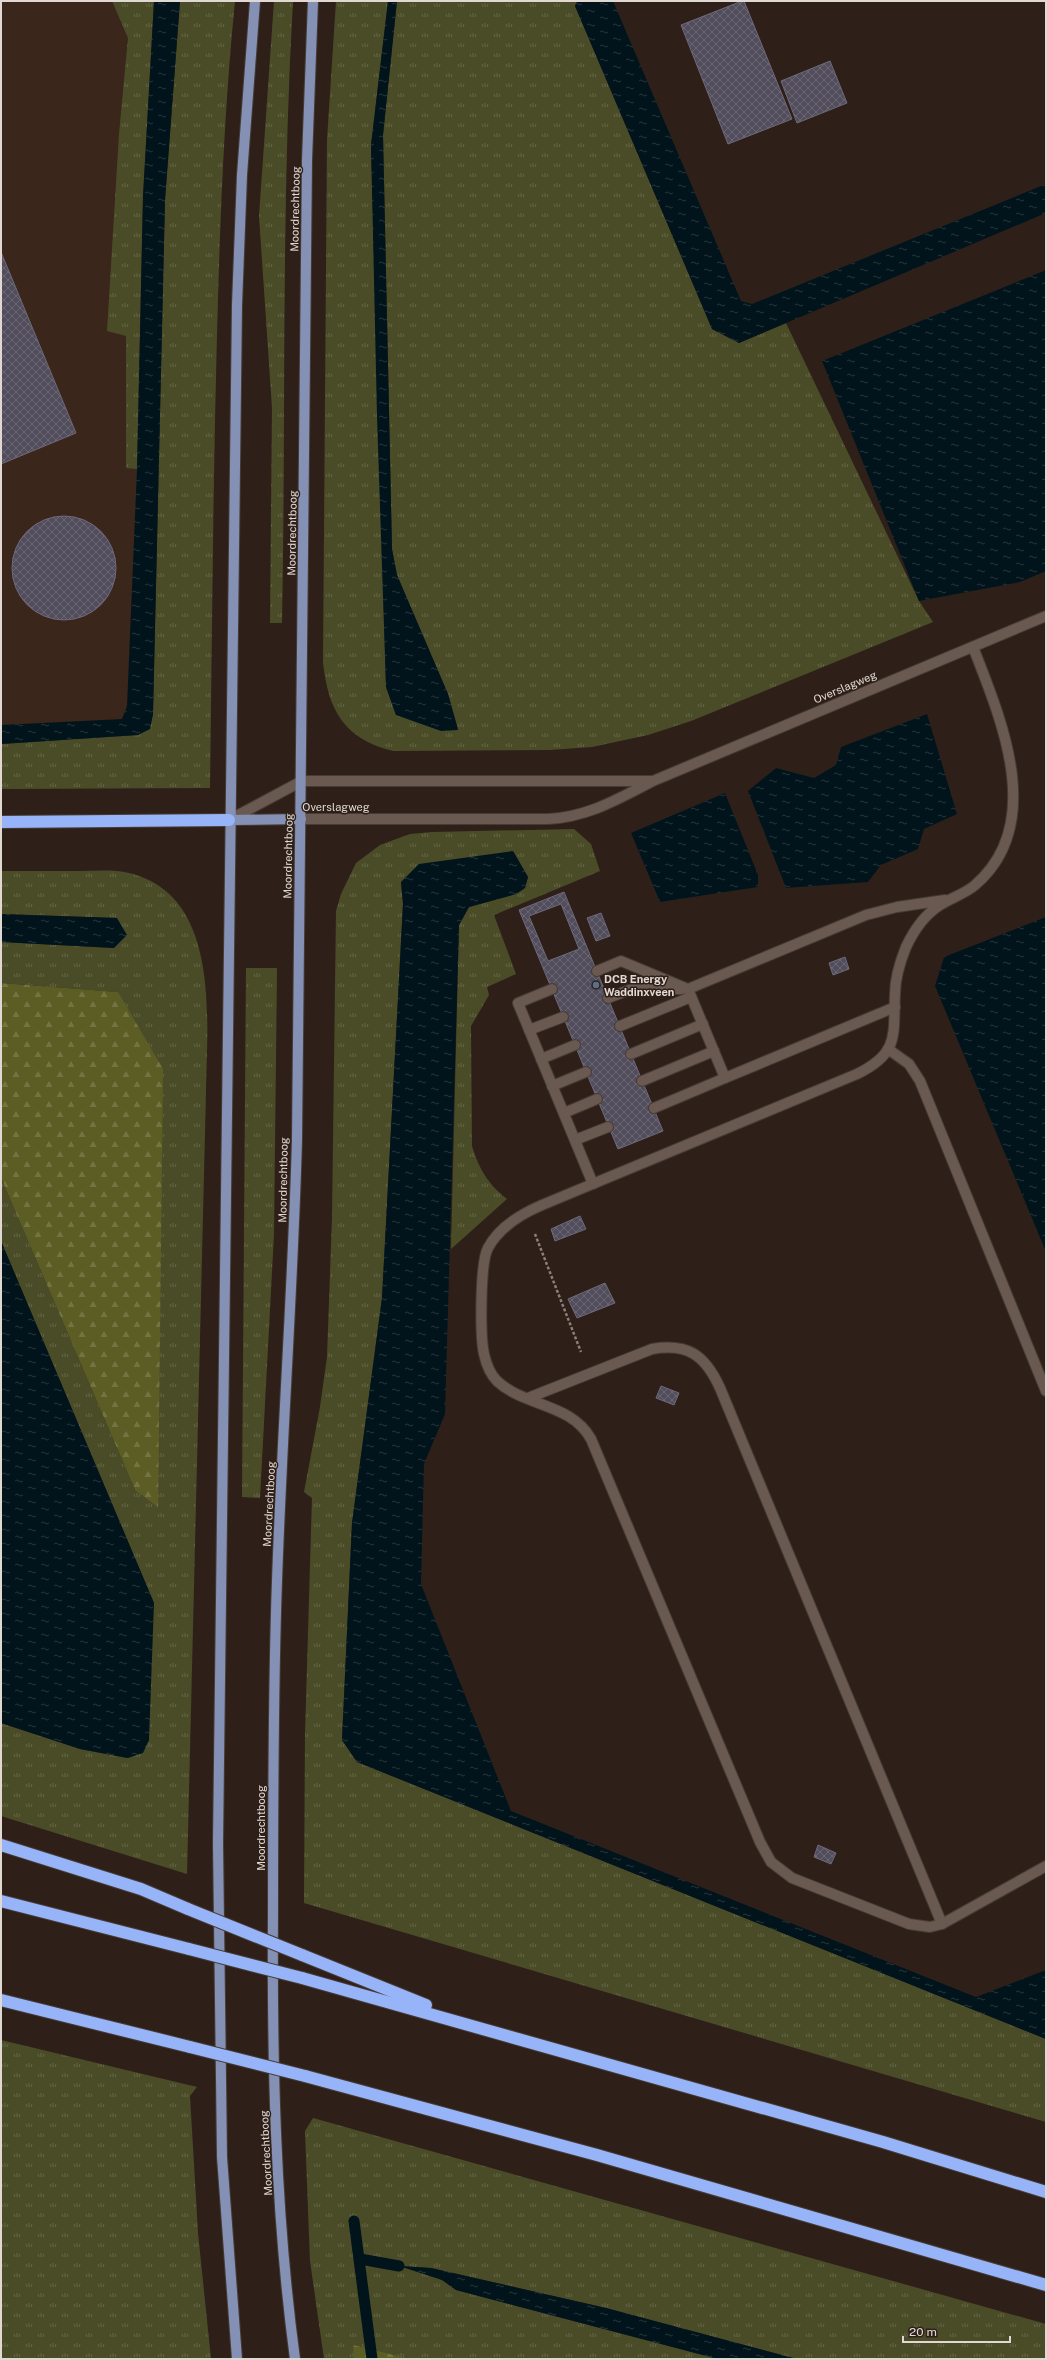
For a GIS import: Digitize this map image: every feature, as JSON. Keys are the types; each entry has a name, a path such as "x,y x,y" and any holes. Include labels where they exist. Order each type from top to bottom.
{"highway":[{"path":"1,822 229,820"},
{"path":"1,1845 141,1889 477,2026"},
{"path":"1,1902 302,1978 477,2026 883,2142 1046,2192"},
{"path":"1,2000 305,2076 604,2157 1046,2284"}],"main road":[{"path":"237,2359 222,2157 218,1850 229,820 237,305 242,167 255,1"},
{"name":"Moordrechtboog","path":"295,2359 285,2264 276,2141 272,1970 273,1794 277,1576 294,1235 302,781 307,160 313,1"},
{"name":"Overslagweg","path":"229,820 301,818"}],"street":[{"name":"Overslagweg","path":"301,818 560,818 594,811 653,781 1046,616"},
{"path":"972,647 1007,738 1013,772 1014,811 1008,835 997,860 974,886 950,899 924,918 910,939 898,970 895,1008 896,1025 888,1048 872,1066 857,1074 526,1212 506,1226 487,1250 484,1259 482,1341 487,1364 496,1380 528,1398 573,1418 588,1432 756,1833 771,1862 792,1878 896,1920 920,1927 942,1924 1046,1866"},
{"name":"Overslagweg","path":"229,820 302,781 653,781"},
{"path":"620,1026 690,993 875,912 950,899"},
{"path":"597,971 620,961 690,993 725,1078"},
{"path":"608,998 632,989 690,993"},
{"path":"552,990 518,1004 593,1184"},
{"path":"654,1108 895,1008"},
{"path":"530,1030 563,1017"},
{"path":"631,1054 703,1024"},
{"path":"541,1058 575,1045"},
{"path":"888,1048 909,1064 920,1081 1046,1391"},
{"path":"642,1081 714,1051"},
{"path":"552,1086 586,1072"},
{"path":"564,1113 597,1099"},
{"path":"575,1140 608,1126"},
{"path":"528,1398 645,1351 664,1347 684,1348 692,1352 711,1371 723,1396 942,1924"}],"path":[{"path":"526,1212 589,1373"}],"shaded area":[{"path":"1,1 169,1 139,724 1,729"}],"green space":[{"path":"112,1 154,1 143,196 137,469 126,468 126,336 107,331 119,134 128,38"},
{"path":"180,1 235,1 225,125 218,291 210,788 1,789 1,744 138,735 150,728 153,714 165,200"},
{"path":"274,1 293,1 289,79 285,234 282,623 270,623 272,408 259,216"},
{"path":"336,1 388,1 371,145 386,687 396,715 458,729 448,694 397,575 392,549 383,135 397,1 577,1 575,6 712,329 739,343 786,323 919,601 933,622 691,721 648,735 592,747 549,750 393,751 376,746 362,739 351,730 334,708 325,679 323,662 327,140"},
{"path":"574,829 591,844 600,871 494,915 516,974 487,987 489,995 471,1026 472,1146 485,1176 494,1188 507,1199 451,1249 459,925 469,907 516,894 525,888 528,877 513,851 401,882 403,904 382,1298 352,1523 342,1740 357,1762 1046,2039 1046,2122 304,1903 305,1734 312,1498 304,1492 320,1407 327,1357 332,1218 336,911 341,894 356,863 380,845 410,834 432,832"},
{"path":"1,871 117,871 129,873 159,886 180,906 194,933 202,963 206,996 207,1030 187,1874 1,1816 1,1723 80,1749 127,1758 154,1603 1,1241 1,1178 135,1490 118,992 1,983 1,942 114,948 117,918 1,914"},
{"path":"246,968 277,968 274,1234 260,1498 242,1497"},
{"path":"1,983 118,992 163,1069 158,1507 135,1490 1,1178"},
{"path":"1,2040 197,2087 190,2096 198,2233 211,2359 1,2359"},
{"path":"313,2118 1046,2324 1046,2359 797,2359 606,2308 431,2268 402,2266 442,2280 456,2290 718,2359 324,2359 310,2261 305,2131"},
{"path":"353,2345 410,2359 354,2359"}],"water":[{"path":"154,1 180,1 165,200 153,714 150,729 138,735 1,744 1,725 122,719 127,706 137,469 143,196"},
{"path":"388,1 397,1 383,135 392,549 397,575 448,694 458,730 441,731 396,715 386,687 377,416 371,145"},
{"path":"577,1 613,1 741,301 752,304 1046,184 1046,213 739,343 712,329 575,6"},
{"path":"1046,270 1046,571 1020,582 919,601 822,361"},
{"path":"927,714 957,814 924,829 918,849 881,865 868,882 786,888 748,791 776,768 814,778 836,765 841,747"},
{"path":"725,793 758,875 758,887 660,902 631,833"},
{"path":"513,851 528,877 525,888 516,894 469,907 459,925 445,1414 424,1464 421,1584 511,1811 976,1997 1046,1970 1046,2039 357,1762 342,1740 352,1523 382,1298 403,904 401,882 419,864"},
{"path":"1,914 117,918 127,935 114,948 1,942"},
{"path":"1046,917 1046,1252 935,986 944,957"},
{"path":"1,1241 154,1603 149,1740 143,1753 128,1758 80,1749 1,1723"},
{"path":"399,2266 431,2268 606,2308 797,2359 718,2359 456,2290 442,2280"}],"building":[{"path":"744,1 792,119 728,144 681,25"},
{"path":"830,61 847,103 797,123 781,81"},
{"path":"1,252 76,433 1,464"},
{"path":"64,516 84,520 93,524 101,531 108,539 112,548 116,568 112,588 108,597 101,605 93,612 84,616 64,620 44,616 35,612 27,605 20,597 16,588 12,568 16,548 20,539 27,531 35,524 44,520"},
{"path":"564,892 663,1131 618,1149 519,910","holes":["561,904 579,949 548,961 529,916"]},
{"path":"601,913 610,936 596,941 587,918"},
{"path":"845,957 849,969 833,975 829,963"},
{"path":"580,1216 586,1229 555,1241 551,1229"},
{"path":"605,1283 615,1303 577,1318 568,1299"},
{"path":"661,1386 679,1393 674,1405 656,1398"},
{"path":"818,1845 836,1853 831,1864 814,1857"}],"waterway":[{"path":"354,2221 372,2359"},
{"path":"360,2259 399,2266"}],"place":[{"name":"DCB Energy Waddinxveen","path":"596,985"}]}
